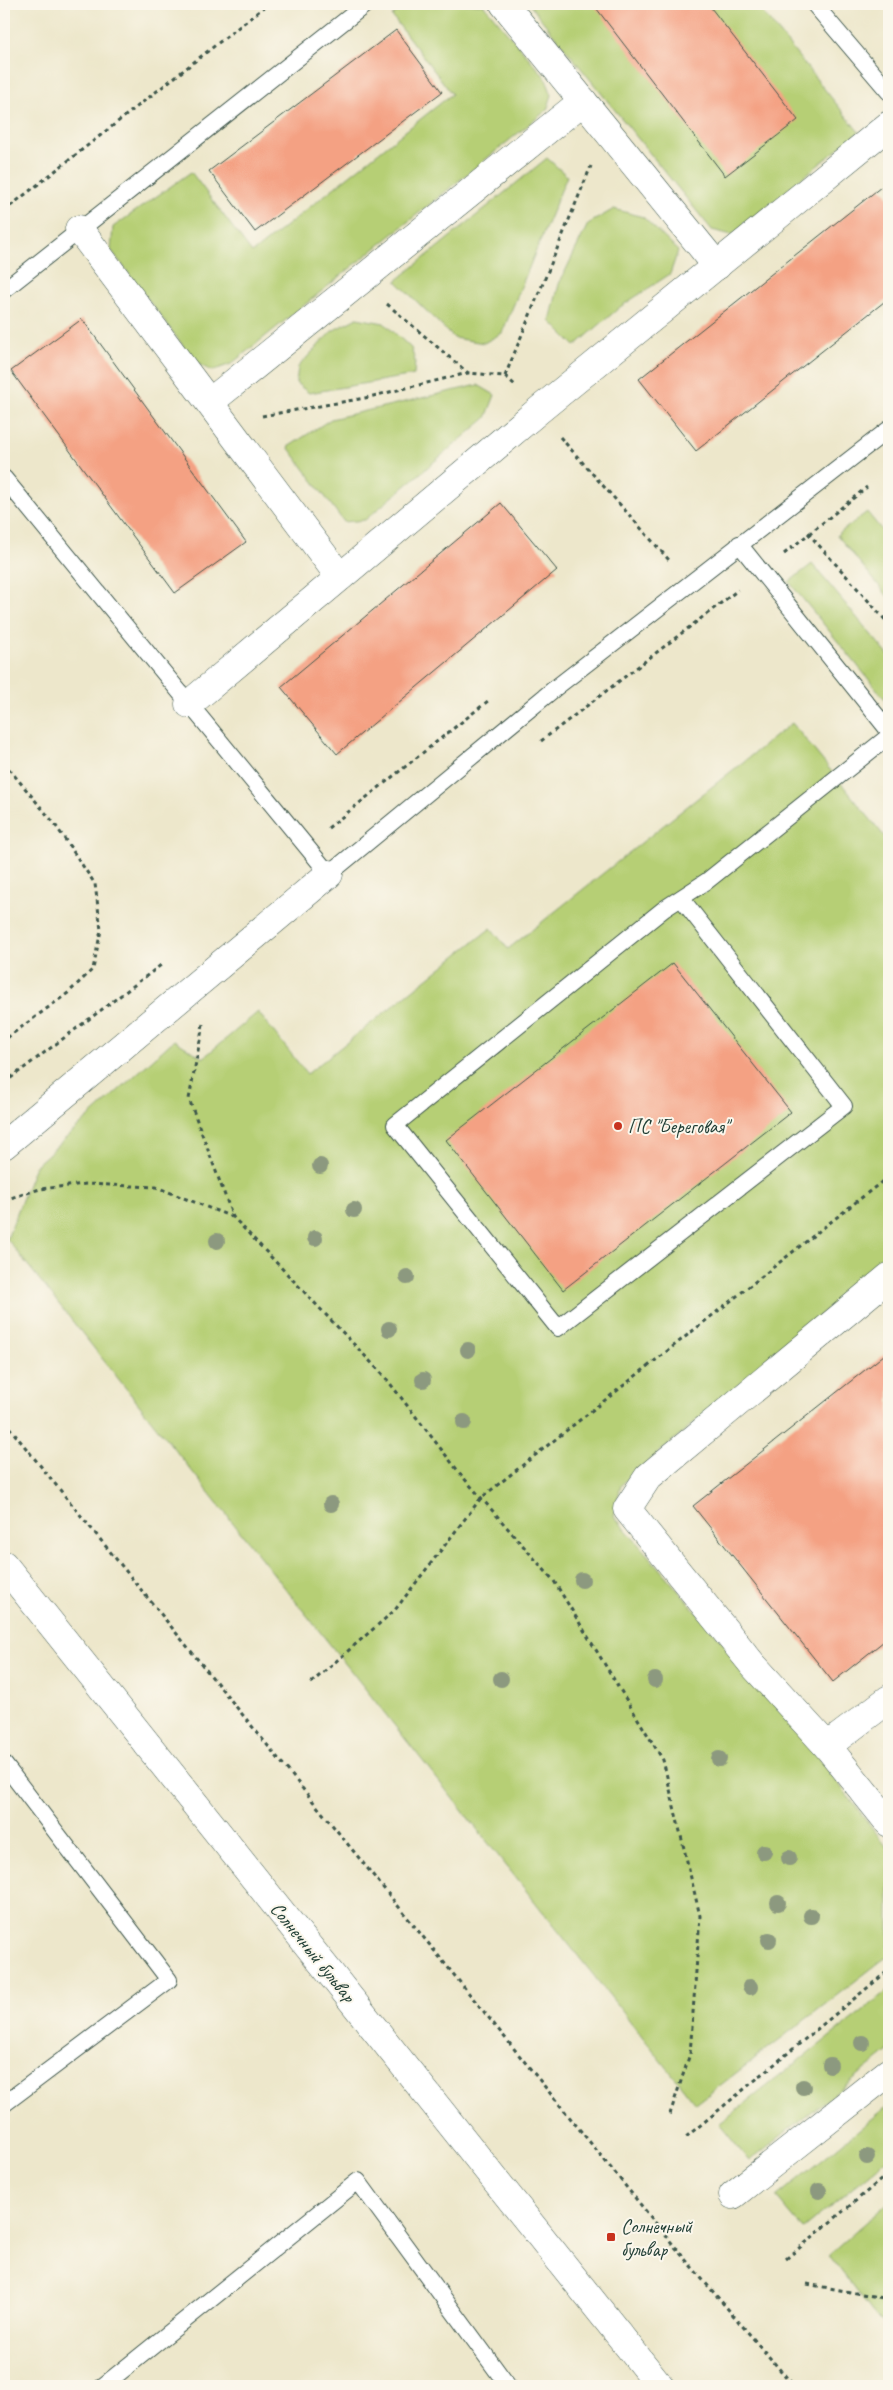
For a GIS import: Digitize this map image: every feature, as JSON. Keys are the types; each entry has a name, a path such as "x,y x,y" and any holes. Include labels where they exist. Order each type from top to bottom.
{"street":[{"path":"504,4 717,266"},
{"path":"217,412 359,282 582,101"},
{"path":"189,704 538,412 889,125"},
{"path":"79,229 340,577"},
{"path":"4,1146 330,874"},
{"path":"889,1277 648,1477 626,1509 753,1664 828,1746 889,1823"},
{"name":"Солнечный бульвар","path":"4,1564 660,2386"},
{"path":"828,1746 889,1699"},
{"path":"733,2195 889,2072"}],"lane":[{"path":"4,290 366,4"},
{"path":"814,4 889,92"},
{"path":"4,478 330,874 554,689 889,429"},
{"path":"739,544 889,731"},
{"path":"681,898 844,1106 558,1328 395,1125 681,898 707,881 889,736"},
{"path":"4,1764 169,1980 4,2104"},
{"path":"103,2386 358,2182 508,2386"}],"path":[{"path":"4,211 268,4"},
{"path":"505,376 606,130"},
{"path":"359,282 468,373"},
{"path":"217,412 365,398 468,373 505,376 520,389 538,412 669,560"},
{"path":"788,506 809,534 889,624"},
{"path":"4,763 54,823 95,884 101,930 92,969 68,993 4,1040"},
{"path":"311,1683 396,1610 481,1498 889,1176"},
{"path":"4,1200 40,1189 86,1184 156,1187 233,1217"},
{"path":"4,1421 671,2242 794,2386"},
{"path":"686,2137 889,1970"},
{"path":"786,2259 889,2174"},
{"path":"807,2284 889,2299"}],"green space":[{"path":"407,4 483,4 545,77 552,95 547,110 231,364 212,371 196,363 111,250 113,227 191,172 252,253 452,94 392,16"},
{"path":"529,4 756,4 859,132 732,235 712,230"},
{"path":"547,158 567,176 502,333 484,343 454,338 396,281"},
{"path":"614,209 643,217 678,251 670,274 620,307 575,346 550,321 559,284 588,224"},
{"path":"357,318 384,323 411,348 415,361 414,375 309,393 296,383 298,367 313,351 332,331"},
{"path":"478,385 495,395 486,418 365,520 344,522 288,447 331,419"},
{"path":"867,512 889,539 889,598 837,535"},
{"path":"812,564 889,656 889,704 789,582"},
{"path":"792,723 889,842 889,1256 621,1485 614,1516 794,1725 889,1850 889,1955 696,2104 7,1239 35,1166 174,1040 203,1058 258,1012 307,1074 491,928 508,949"},
{"path":"889,1990 889,2051 749,2161 719,2124"},
{"path":"889,2105 889,2158 803,2229 776,2197"},
{"path":"889,2202 889,2329 873,2313 829,2255"}],"building":[{"path":"593,4 708,4 798,120 725,176"},
{"path":"396,30 442,92 255,232 209,171"},
{"path":"881,187 889,197 889,298 696,451 639,379"},
{"path":"82,319 246,542 175,593 11,371"},
{"path":"501,503 557,570 337,754 281,687"},
{"name":"ПС \"Береговая\"","path":"673,963 791,1112 563,1290 446,1140"},
{"path":"889,1351 889,1637 833,1682 693,1506"}],"place":[{"name":"ПС \"Береговая\"","path":"618,1126"},
{"name":"Солнечный бульвар","path":"611,2237"}]}
